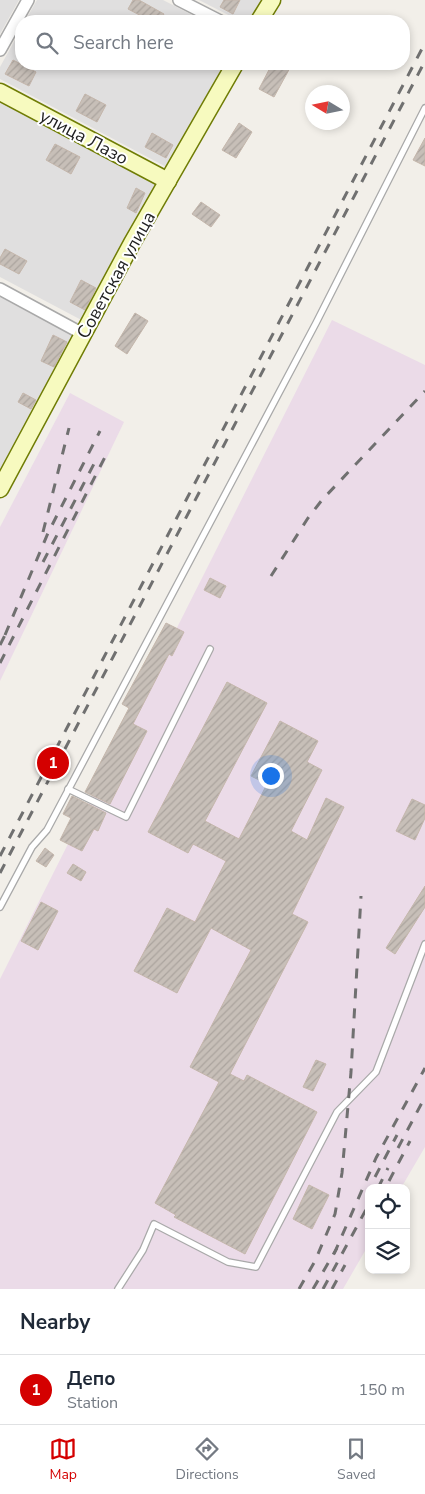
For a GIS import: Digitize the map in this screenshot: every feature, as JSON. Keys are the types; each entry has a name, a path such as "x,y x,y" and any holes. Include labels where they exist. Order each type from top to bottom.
{"street":[{"path":"20,15 28,0"},
{"path":"179,0 208,15"},
{"path":"263,15 272,0"},
{"path":"0,50 15,23"},
{"name":"Советская улица","path":"0,489 83,334 232,70"},
{"name":"улица Лазо","path":"0,92 168,182"},
{"path":"0,289 83,334"}],"lane":[{"path":"0,907 32,847 47,830 316,323 425,108"},
{"path":"68,788 126,817 210,650"},
{"path":"118,1289 143,1250 154,1224 228,1262 256,1267 337,1112 376,1072 425,944"}],"shaded area":[{"path":"0,0 19,0 0,34"},
{"path":"37,0 163,0 192,15 28,15"},
{"path":"199,0 273,0 262,15 228,15"},
{"path":"15,40 15,70 229,70 172,170 0,79 0,67"},
{"path":"0,97 164,184 89,324 0,277"},
{"path":"0,296 81,338 0,488"},
{"path":"332,320 425,365 425,1147 403,1184 365,1184 365,1251 343,1289 0,1289 0,979"},
{"path":"70,393 124,422 0,681 0,527"}],"building":[{"path":"133,0 139,0 164,14 140,15 128,9"},
{"path":"224,0 240,0 233,14 220,7"},
{"path":"13,60 15,61 15,70 32,70 36,72 29,86 5,74"},
{"path":"269,70 289,70 274,97 259,89"},
{"path":"85,94 106,105 97,122 76,111"},
{"path":"239,123 252,132 236,158 222,150"},
{"path":"152,133 173,145 166,158 145,147"},
{"path":"425,138 425,166 413,160"},
{"path":"55,144 80,157 71,174 46,160"},
{"path":"136,188 145,193 136,213 127,208"},
{"path":"201,202 220,215 211,227 192,214"},
{"path":"5,249 27,261 19,274 0,264 0,258"},
{"path":"81,280 96,288 85,310 70,302"},
{"path":"135,313 148,321 127,354 115,346"},
{"path":"53,335 67,342 54,367 41,361"},
{"path":"23,393 36,400 31,409 18,402"},
{"path":"210,578 226,586 220,598 204,590"},
{"path":"166,623 184,632 172,656 169,654 133,724 147,731 110,804 85,792 129,708 122,704"},
{"path":"227,682 267,703 205,821 239,839 267,784 251,776 280,721 318,741 307,762 322,770 291,831 307,840 326,798 344,807 292,914 308,922 230,1074 244,1081 247,1075 317,1112 245,1254 174,1217 176,1215 155,1203 219,1082 190,1067 251,950 211,928 177,993 134,971 167,908 195,922 226,861 193,844 188,853 148,832"},
{"path":"72,796 106,813 98,831 94,829 82,851 60,840 71,818 63,814"},
{"path":"412,799 425,805 425,818 415,840 396,831"},
{"path":"45,848 54,855 46,867 36,861"},
{"path":"73,864 86,872 81,881 67,873"},
{"path":"425,886 425,907 395,954 386,948"},
{"path":"41,902 58,911 38,950 21,941"},
{"path":"316,1060 326,1064 313,1091 303,1087"},
{"path":"309,1185 329,1195 312,1229 293,1219"}],"railway":[{"path":"0,856 425,43"},
{"path":"0,873 425,61"},
{"path":"271,576 308,518 322,500 425,391"},
{"path":"43,532 69,428"},
{"path":"5,635 48,533 100,431"},
{"path":"0,663 107,453"},
{"path":"43,562 97,458"},
{"path":"0,645 8,629"},
{"path":"299,1289 315,1261 335,1214 342,1173 351,1072 361,896"},
{"path":"334,1254 376,1158 425,1068"},
{"path":"398,1148 425,1097"},
{"path":"375,1177 397,1135"},
{"path":"389,1181 410,1141"},
{"path":"380,1184 388,1168"},
{"path":"323,1289 365,1211"},
{"path":"313,1289 337,1248"},
{"path":"332,1289 345,1265"}],"place":[{"name":"Депо","path":"53,763"}]}
